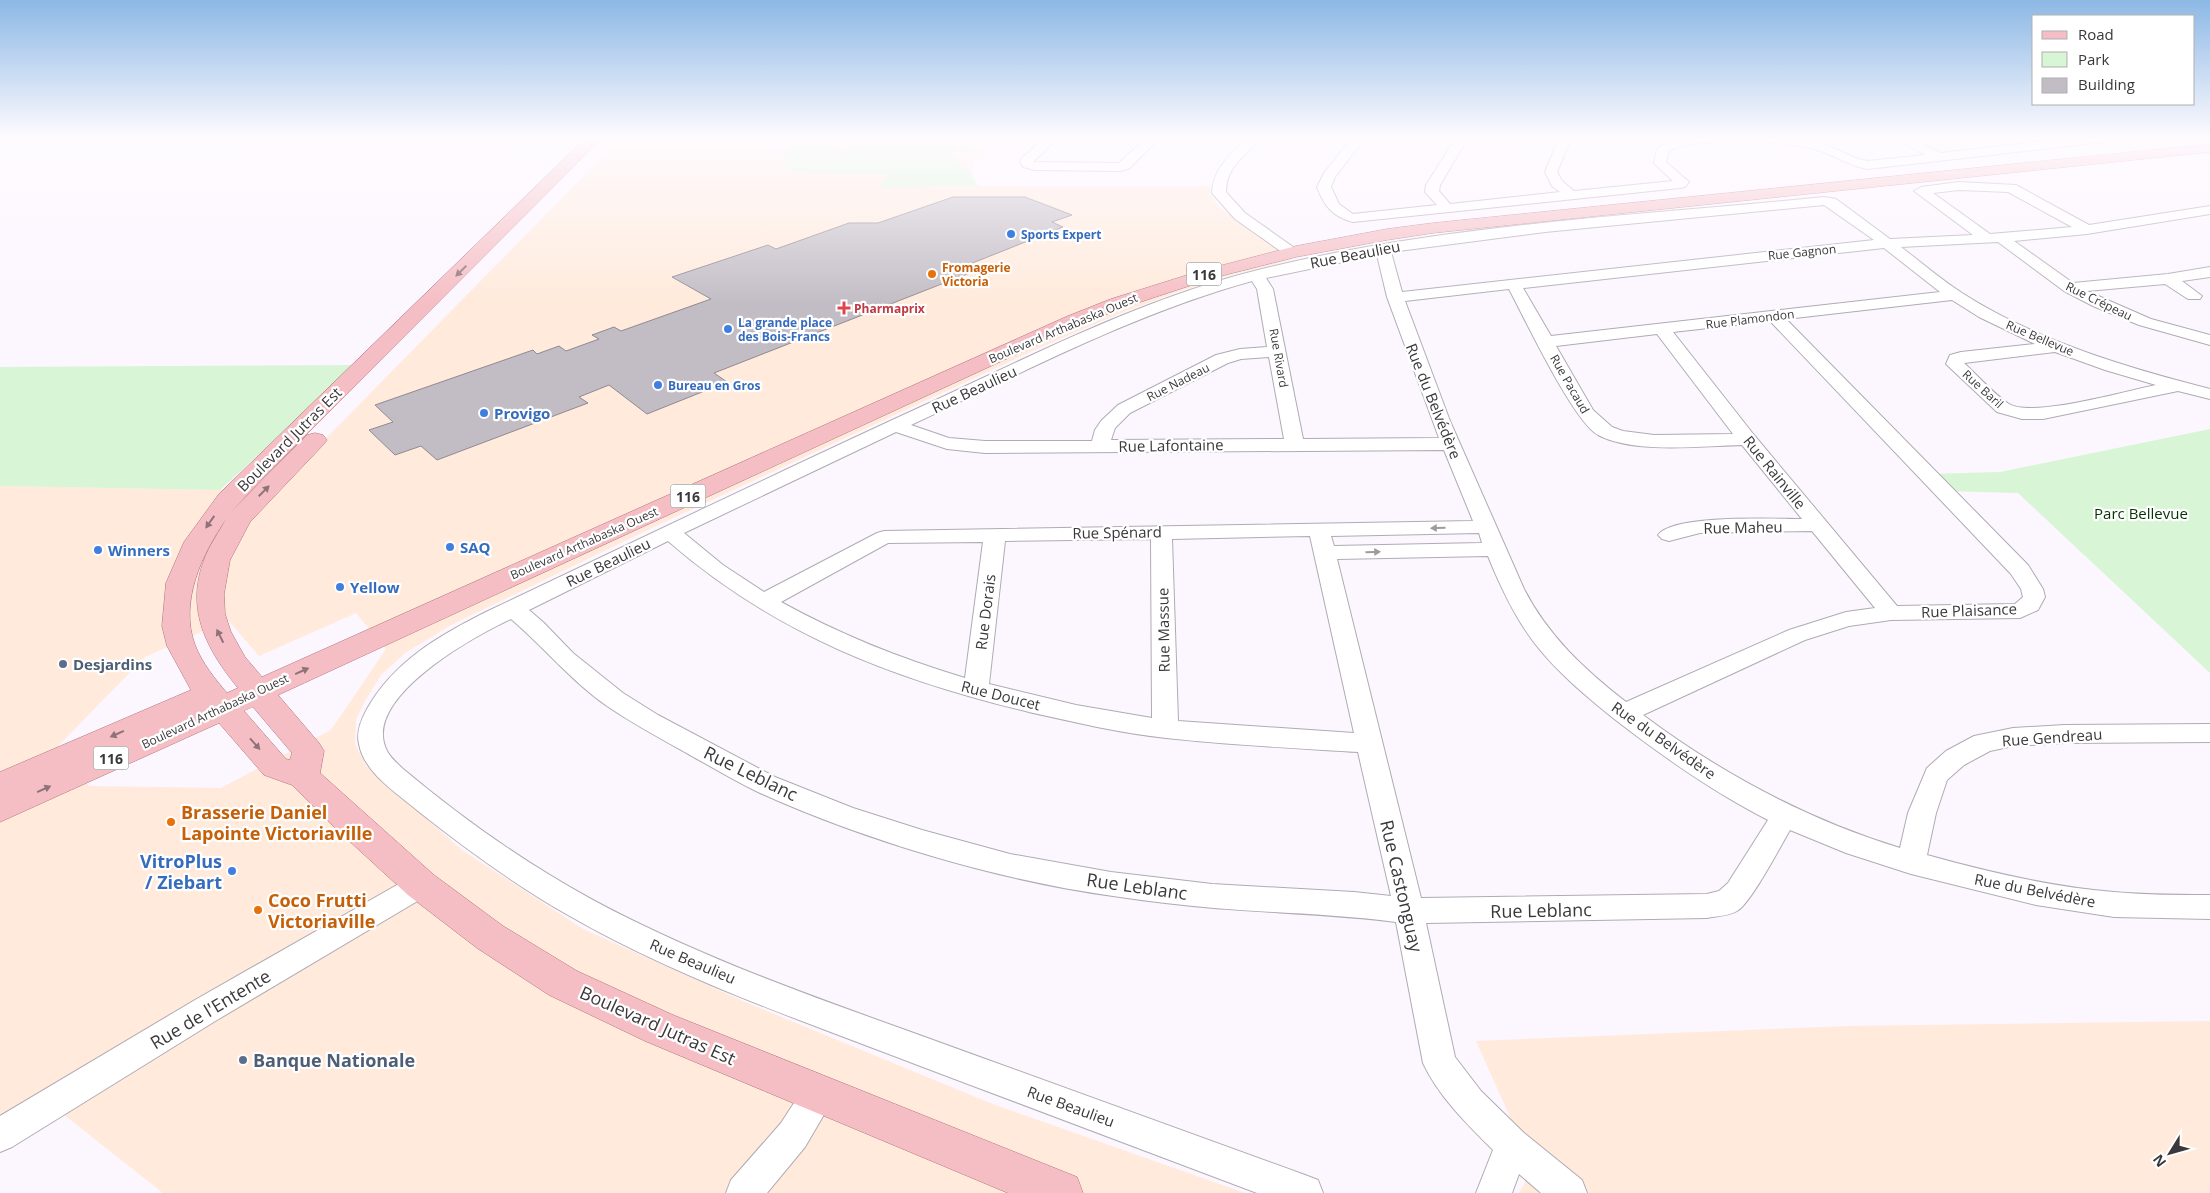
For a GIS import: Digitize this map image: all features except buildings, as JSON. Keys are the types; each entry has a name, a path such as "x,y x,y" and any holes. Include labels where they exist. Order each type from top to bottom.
{"main road":[{"name":"Boulevard Jutras Est","path":"538,194 253,474 212,519 197,542 180,582 176,605 176,626 181,646 216,701 276,767 303,776 345,817 421,885 490,937 563,983 659,1028 1062,1193"},
{"name":"Boulevard Jutras Est","path":"303,776 308,751 233,662 217,632 211,614 210,594 217,560 239,518 257,498 558,194"},
{"name":"Boulevard Arthabaska Ouest","path":"0,809 252,684 1070,311 1169,275 1373,229 1700,194"},
{"name":"Boulevard Arthabaska Ouest","path":"1286,248 1433,228 1766,194"},
{"name":"Boulevard Arthabaska Ouest","path":"0,786 216,701"}],"street":[{"path":"1219,194 1221,198 1240,216 1286,248"},
{"path":"1327,194 1336,210 1346,217 1360,218 1446,207 1584,194"},
{"path":"1434,194 1446,207"},
{"name":"Rue Crépeau","path":"1925,194 2069,288 2111,309 2144,322 2210,340"},
{"name":"Rue Crépeau","path":"2021,194 2087,230"},
{"name":"Rue Beaulieu","path":"1305,1193 862,1029 635,936 575,904 489,849 432,807 378,759 372,744 371,729 390,693 408,672 436,650 513,609 670,532 1071,343 1151,310 1256,275 1382,248 1479,235 1824,200 1830,202 1888,243"},
{"name":"Rue Gagnon","path":"1395,297 1888,243 1993,238 2087,230 2210,210"},
{"name":"Rue Bellevue","path":"1888,243 1955,295 2009,325 2058,347 2106,364 2210,394"},
{"name":"Rue du Belvédère","path":"1382,248 1395,297 1450,444 1511,587 1534,626 1560,658 1624,713 1680,755 1737,791 1785,816 1838,838 1911,863 2064,898 2135,906 2210,907"},
{"path":"2069,288 2168,279 2210,272"},
{"name":"Rue Rivard","path":"1256,275 1265,289 1294,444"},
{"path":"2168,279 2194,296"},
{"name":"Rue Pacaud","path":"1514,285 1585,412 1606,432 1645,440 1747,439"},
{"name":"Rue Plamondon","path":"1546,342 1955,295"},
{"name":"Rue Plaisance","path":"1624,713 1815,628 1846,619 1891,613 2020,611 2030,605 2034,597 2032,589 2020,570 1774,316"},
{"name":"Rue Rainville","path":"1662,329 1747,439 1891,613"},
{"name":"Rue Baril","path":"2058,347 1962,357 1956,359 1955,364 2003,408 2022,414 2044,414 2177,386"},
{"name":"Rue Nadeau","path":"1103,446 1101,442 1104,432 1112,420 1124,410 1222,360 1240,354 1278,351"},
{"name":"Rue Lafontaine","path":"894,426 928,438 966,446 1450,444"},
{"name":"Rue Maheu","path":"1669,535 1694,528 1818,525"},
{"name":"Rue Spénard","path":"1322,542 1487,527"},
{"name":"Rue Spénard","path":"763,602 884,537 1161,531 1322,542 1496,549"},
{"name":"Rue Massue","path":"1161,531 1165,729"},
{"name":"Rue Doucet","path":"670,532 709,565 763,602 832,638 908,670 976,689 1106,720 1165,729 1370,742"},
{"name":"Rue Dorais","path":"976,689 995,534"},
{"name":"Rue Castonguay","path":"1322,542 1409,911 1440,1064 1469,1102 1512,1145 1569,1193"},
{"name":"Rue Leblanc","path":"513,609 535,627 565,659 614,699 649,722 766,784 843,815 922,841 1010,866 1111,884 1212,896 1354,904 1409,911 1707,906 1728,902 1738,891 1785,816"},
{"name":"Rue Gendreau","path":"1911,863 1922,813 1936,776 1955,758 1984,743 2013,737 2055,734 2210,733"},
{"name":"Rue de l'Entente","path":"0,1135 206,1010 421,885"},
{"path":"744,1193 793,1135 819,1094"},
{"path":"1494,1193 1512,1145"}],"shaded area":[{"path":"566,194 1210,194 1220,208 1292,260 1235,274 1175,293 1116,315 1041,347 656,526 453,624 405,653 381,675 356,720 355,744 366,766 462,850 583,929 745,1002 990,1103 1245,1193 163,1193 63,1114 0,1153 0,486 220,490 243,482 286,482 291,474","holes":["356,613 386,649 331,730 221,788 89,786 58,746 145,657 228,620 259,656"]},
{"path":"2210,1021 2210,1193 1519,1193 1533,1168 1476,1041 1849,1026"}],"green space":[{"path":"356,365 220,490 0,486 0,367"},
{"name":"Parc Bellevue","path":"2210,429 2210,673 2018,493 1946,491 1929,474 2000,472"}],"place":[{"name":"Sports Expert","path":"1011,234"},
{"name":"Fromagerie Victoria","path":"932,274"},
{"name":"Pharmaprix","path":"844,308"},
{"name":"La grande place des Bois-Francs","path":"728,329"},
{"name":"Bureau en Gros","path":"658,385"},
{"name":"Provigo","path":"484,413"},
{"name":"SAQ","path":"450,547"},
{"name":"Winners","path":"98,550"},
{"name":"Yellow","path":"340,587"},
{"name":"Desjardins","path":"63,664"},
{"name":"Brasserie Daniel Lapointe Victoriaville","path":"171,822"},
{"name":"VitroPlus / Ziebart","path":"232,871"},
{"name":"Coco Frutti Victoriaville","path":"258,910"},
{"name":"Banque Nationale","path":"243,1060"}]}
